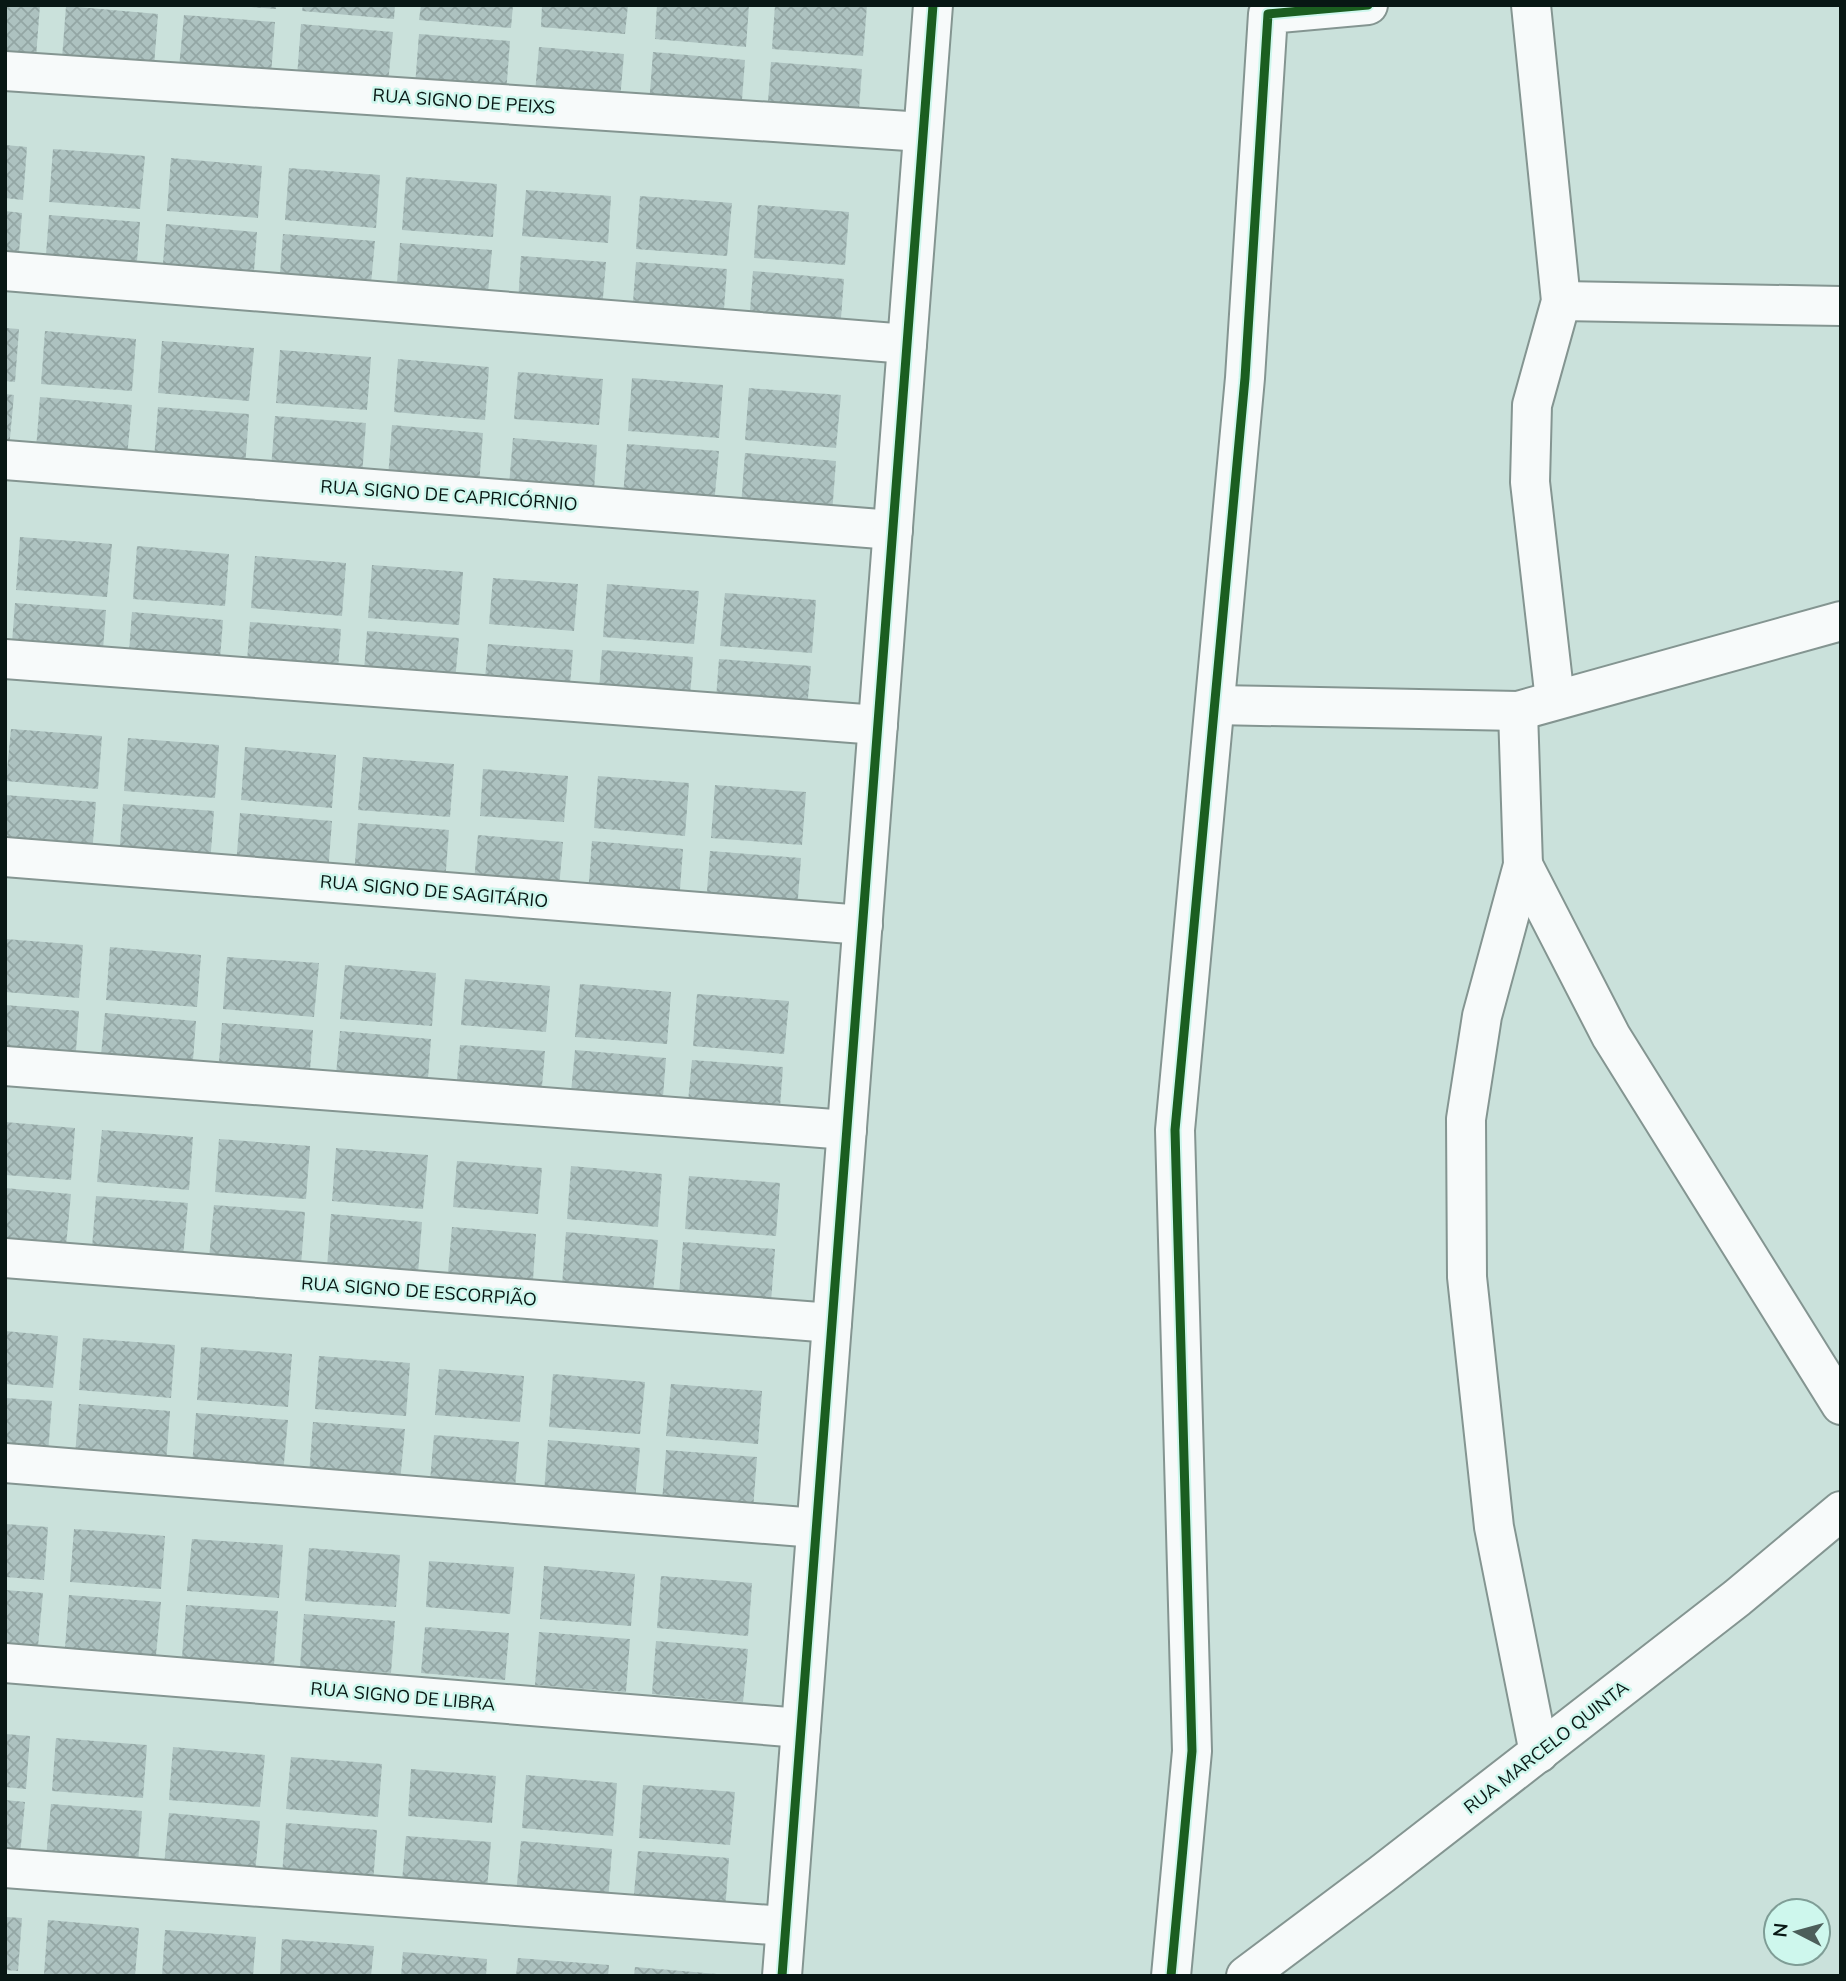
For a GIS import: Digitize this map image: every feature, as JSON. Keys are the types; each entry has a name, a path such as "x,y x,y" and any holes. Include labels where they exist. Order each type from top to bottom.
{"street":[{"path":"782,1976 933,5"},
{"path":"1171,1976 1192,1751 1174,1130 1245,377 1269,9 1368,5"},
{"path":"1531,5 1561,301 1532,405 1530,482 1555,700"},
{"name":"RUA SIGNO DE PEIXS","path":"5,71 923,132"},
{"path":"5,271 907,344"},
{"path":"1561,301 1841,306"},
{"name":"RUA SIGNO DE CAPRICÓRNIO","path":"5,460 893,530"},
{"path":"1215,705 1518,710 1841,621"},
{"path":"5,659 878,724"},
{"path":"1518,710 1522,865 1482,1016 1466,1119 1467,1277 1494,1527 1539,1753"},
{"name":"RUA SIGNO DE SAGITÁRIO","path":"5,857 863,925"},
{"path":"1522,865 1611,1036 1841,1405"},
{"path":"5,1066 847,1130"},
{"name":"RUA SIGNO DE ESCORPIÃO","path":"5,1258 832,1323"},
{"path":"5,1463 816,1528"},
{"name":"RUA MARCELO QUINTA","path":"1246,1976 1539,1753 1759,1581 1841,1511"},
{"name":"RUA SIGNO DE LIBRA","path":"5,1663 801,1728"},
{"path":"5,1868 785,1926"}],"building":[{"path":"5,5 40,5 36,57 5,54"},
{"path":"276,5 276,9 251,7"},
{"path":"303,5 395,5 394,19 302,11"},
{"path":"421,5 513,5 511,28 419,20"},
{"path":"542,5 628,5 625,34 541,27"},
{"path":"657,5 749,5 746,47 655,39"},
{"path":"775,5 867,5 863,56 772,49"},
{"path":"66,6 158,14 154,66 62,59"},
{"path":"184,15 275,22 271,75 179,68"},
{"path":"301,24 393,32 388,84 297,77"},
{"path":"419,34 510,41 506,94 415,86"},
{"path":"539,47 624,54 620,100 535,93"},
{"path":"653,52 745,60 741,113 649,105"},
{"path":"771,62 862,69 858,122 767,115"},
{"path":"5,145 27,147 23,200 5,198"},
{"path":"53,149 145,156 140,209 49,202"},
{"path":"171,158 262,166 258,218 167,211"},
{"path":"289,168 380,175 376,228 285,220"},
{"path":"406,177 497,184 493,237 402,230"},
{"path":"526,190 611,196 608,243 522,236"},
{"path":"640,196 732,203 727,256 636,249"},
{"path":"758,205 849,212 845,265 754,258"},
{"path":"5,211 22,213 18,266 5,265"},
{"path":"49,215 140,222 136,275 45,268"},
{"path":"166,224 257,232 253,284 162,277"},
{"path":"283,234 375,241 370,294 279,286"},
{"path":"400,243 492,250 487,303 396,296"},
{"path":"521,256 606,262 602,309 518,302"},
{"path":"636,262 727,269 723,322 632,315"},
{"path":"753,271 844,279 840,331 749,324"},
{"path":"5,328 19,329 15,382 5,381"},
{"path":"45,331 136,339 132,391 41,384"},
{"path":"162,341 254,348 249,401 158,393"},
{"path":"280,350 371,357 367,410 276,403"},
{"path":"398,359 489,367 485,420 394,412"},
{"path":"518,372 603,379 599,425 514,419"},
{"path":"632,378 723,385 719,438 628,431"},
{"path":"749,388 841,395 836,448 745,440"},
{"path":"5,394 14,395 9,448 5,448"},
{"path":"40,397 132,405 127,457 36,450"},
{"path":"158,407 249,414 245,467 154,459"},
{"path":"275,416 366,423 362,476 271,469"},
{"path":"392,425 483,433 479,485 388,478"},
{"path":"513,438 597,445 594,491 509,485"},
{"path":"627,444 719,451 714,504 623,497"},
{"path":"745,453 836,461 832,514 741,506"},
{"path":"20,537 112,544 107,597 16,590"},
{"path":"137,546 229,554 225,606 133,599"},
{"path":"255,556 346,563 342,616 251,608"},
{"path":"372,565 463,572 459,625 368,618"},
{"path":"493,578 578,584 574,631 489,624"},
{"path":"607,584 699,591 694,644 603,637"},
{"path":"725,593 816,600 812,653 720,646"},
{"path":"15,603 106,610 102,663 11,656"},
{"path":"132,612 223,620 219,672 128,665"},
{"path":"250,622 341,629 337,682 246,674"},
{"path":"367,631 459,638 454,691 363,684"},
{"path":"488,644 573,650 569,696 484,690"},
{"path":"602,650 693,657 689,710 598,703"},
{"path":"719,659 811,666 806,719 715,712"},
{"path":"11,729 102,736 98,789 6,781"},
{"path":"128,738 219,745 215,798 124,791"},
{"path":"245,747 336,755 332,808 241,800"},
{"path":"363,757 454,764 450,817 358,810"},
{"path":"483,769 568,776 564,822 480,816"},
{"path":"598,776 689,783 685,836 594,828"},
{"path":"715,785 806,792 802,845 711,838"},
{"path":"5,795 96,802 92,855 5,848"},
{"path":"123,804 214,811 210,864 119,857"},
{"path":"240,813 332,821 328,873 236,866"},
{"path":"358,823 449,830 445,883 354,876"},
{"path":"478,835 563,842 559,888 474,882"},
{"path":"592,841 683,849 679,902 588,894"},
{"path":"710,851 801,858 797,911 706,904"},
{"path":"5,939 83,945 79,998 5,992"},
{"path":"110,947 201,955 197,1007 106,1000"},
{"path":"227,957 319,963 314,1017 223,1009"},
{"path":"345,965 436,973 432,1026 340,1019"},
{"path":"465,979 550,986 546,1032 461,1025"},
{"path":"580,984 671,992 667,1044 575,1037"},
{"path":"697,994 789,1001 784,1054 693,1046"},
{"path":"5,1005 79,1011 75,1064 5,1058"},
{"path":"105,1013 196,1021 192,1073 100,1066"},
{"path":"222,1023 313,1030 309,1083 218,1075"},
{"path":"340,1031 431,1039 427,1091 335,1085"},
{"path":"460,1045 545,1051 541,1098 456,1091"},
{"path":"575,1050 666,1058 662,1110 570,1103"},
{"path":"692,1060 783,1067 779,1120 687,1112"},
{"path":"5,1122 75,1128 71,1180 5,1175"},
{"path":"102,1130 193,1137 189,1190 97,1182"},
{"path":"219,1139 310,1146 306,1199 215,1192"},
{"path":"336,1148 428,1155 423,1209 332,1201"},
{"path":"457,1161 542,1168 538,1214 453,1207"},
{"path":"571,1166 662,1174 658,1227 567,1219"},
{"path":"689,1176 780,1183 776,1236 685,1229"},
{"path":"5,1188 71,1194 66,1246 5,1241"},
{"path":"96,1196 188,1203 183,1256 92,1248"},
{"path":"214,1205 305,1212 301,1265 209,1258"},
{"path":"331,1214 422,1222 418,1274 327,1267"},
{"path":"452,1227 536,1234 533,1280 448,1273"},
{"path":"566,1232 658,1240 653,1293 562,1285"},
{"path":"683,1242 775,1249 771,1302 679,1295"},
{"path":"5,1331 58,1336 53,1388 5,1384"},
{"path":"83,1338 175,1345 171,1398 79,1390"},
{"path":"201,1347 292,1354 288,1407 197,1400"},
{"path":"319,1356 410,1363 406,1416 315,1409"},
{"path":"439,1369 524,1376 520,1422 435,1415"},
{"path":"553,1374 645,1382 640,1434 549,1427"},
{"path":"671,1384 762,1391 758,1444 666,1436"},
{"path":"5,1398 52,1401 48,1454 5,1451"},
{"path":"79,1404 170,1411 166,1464 75,1456"},
{"path":"196,1413 288,1420 283,1473 192,1466"},
{"path":"313,1422 405,1429 400,1482 309,1475"},
{"path":"434,1435 519,1442 515,1488 430,1481"},
{"path":"548,1440 640,1448 635,1500 544,1493"},
{"path":"666,1450 757,1457 753,1510 662,1502"},
{"path":"5,1524 48,1527 44,1580 5,1577"},
{"path":"74,1529 165,1536 161,1589 70,1582"},
{"path":"192,1539 283,1545 279,1598 187,1591"},
{"path":"309,1548 400,1555 396,1607 305,1601"},
{"path":"429,1561 514,1567 510,1614 426,1607"},
{"path":"544,1566 635,1574 631,1626 540,1619"},
{"path":"661,1576 752,1583 748,1636 657,1628"},
{"path":"5,1590 43,1593 38,1646 5,1643"},
{"path":"69,1595 161,1602 156,1655 65,1648"},
{"path":"186,1605 278,1611 274,1664 182,1657"},
{"path":"304,1614 395,1621 391,1673 300,1667"},
{"path":"425,1627 509,1633 505,1680 421,1673"},
{"path":"539,1632 630,1639 626,1692 535,1685"},
{"path":"656,1641 748,1649 743,1702 652,1694"},
{"path":"5,1734 30,1736 26,1789 5,1787"},
{"path":"56,1738 147,1745 143,1798 52,1791"},
{"path":"173,1747 265,1755 260,1807 169,1800"},
{"path":"291,1757 382,1764 378,1817 286,1809"},
{"path":"411,1769 496,1776 492,1823 408,1816"},
{"path":"526,1775 617,1783 613,1836 522,1828"},
{"path":"643,1785 735,1792 730,1845 639,1838"},
{"path":"5,1800 25,1802 20,1855 5,1853"},
{"path":"51,1804 142,1811 138,1864 46,1857"},
{"path":"169,1813 260,1821 255,1873 164,1866"},
{"path":"286,1823 377,1830 373,1883 282,1875"},
{"path":"406,1836 491,1842 487,1889 402,1881"},
{"path":"521,1841 612,1849 608,1902 516,1894"},
{"path":"638,1851 729,1858 725,1911 633,1904"},
{"path":"5,1917 22,1918 18,1971 5,1970"},
{"path":"48,1920 139,1928 135,1976 44,1974"},
{"path":"165,1930 256,1937 253,1976 162,1976"},
{"path":"282,1939 374,1946 371,1976 280,1976"},
{"path":"403,1952 487,1959 486,1976 401,1976"},
{"path":"518,1958 609,1965 608,1976 516,1976"},
{"path":"635,1967 717,1974 717,1976 634,1976"}],"cycle path":[{"path":"782,1976 933,5"},
{"path":"1171,1976 1192,1751 1175,1130 1245,378 1268,14 1368,5"}]}
